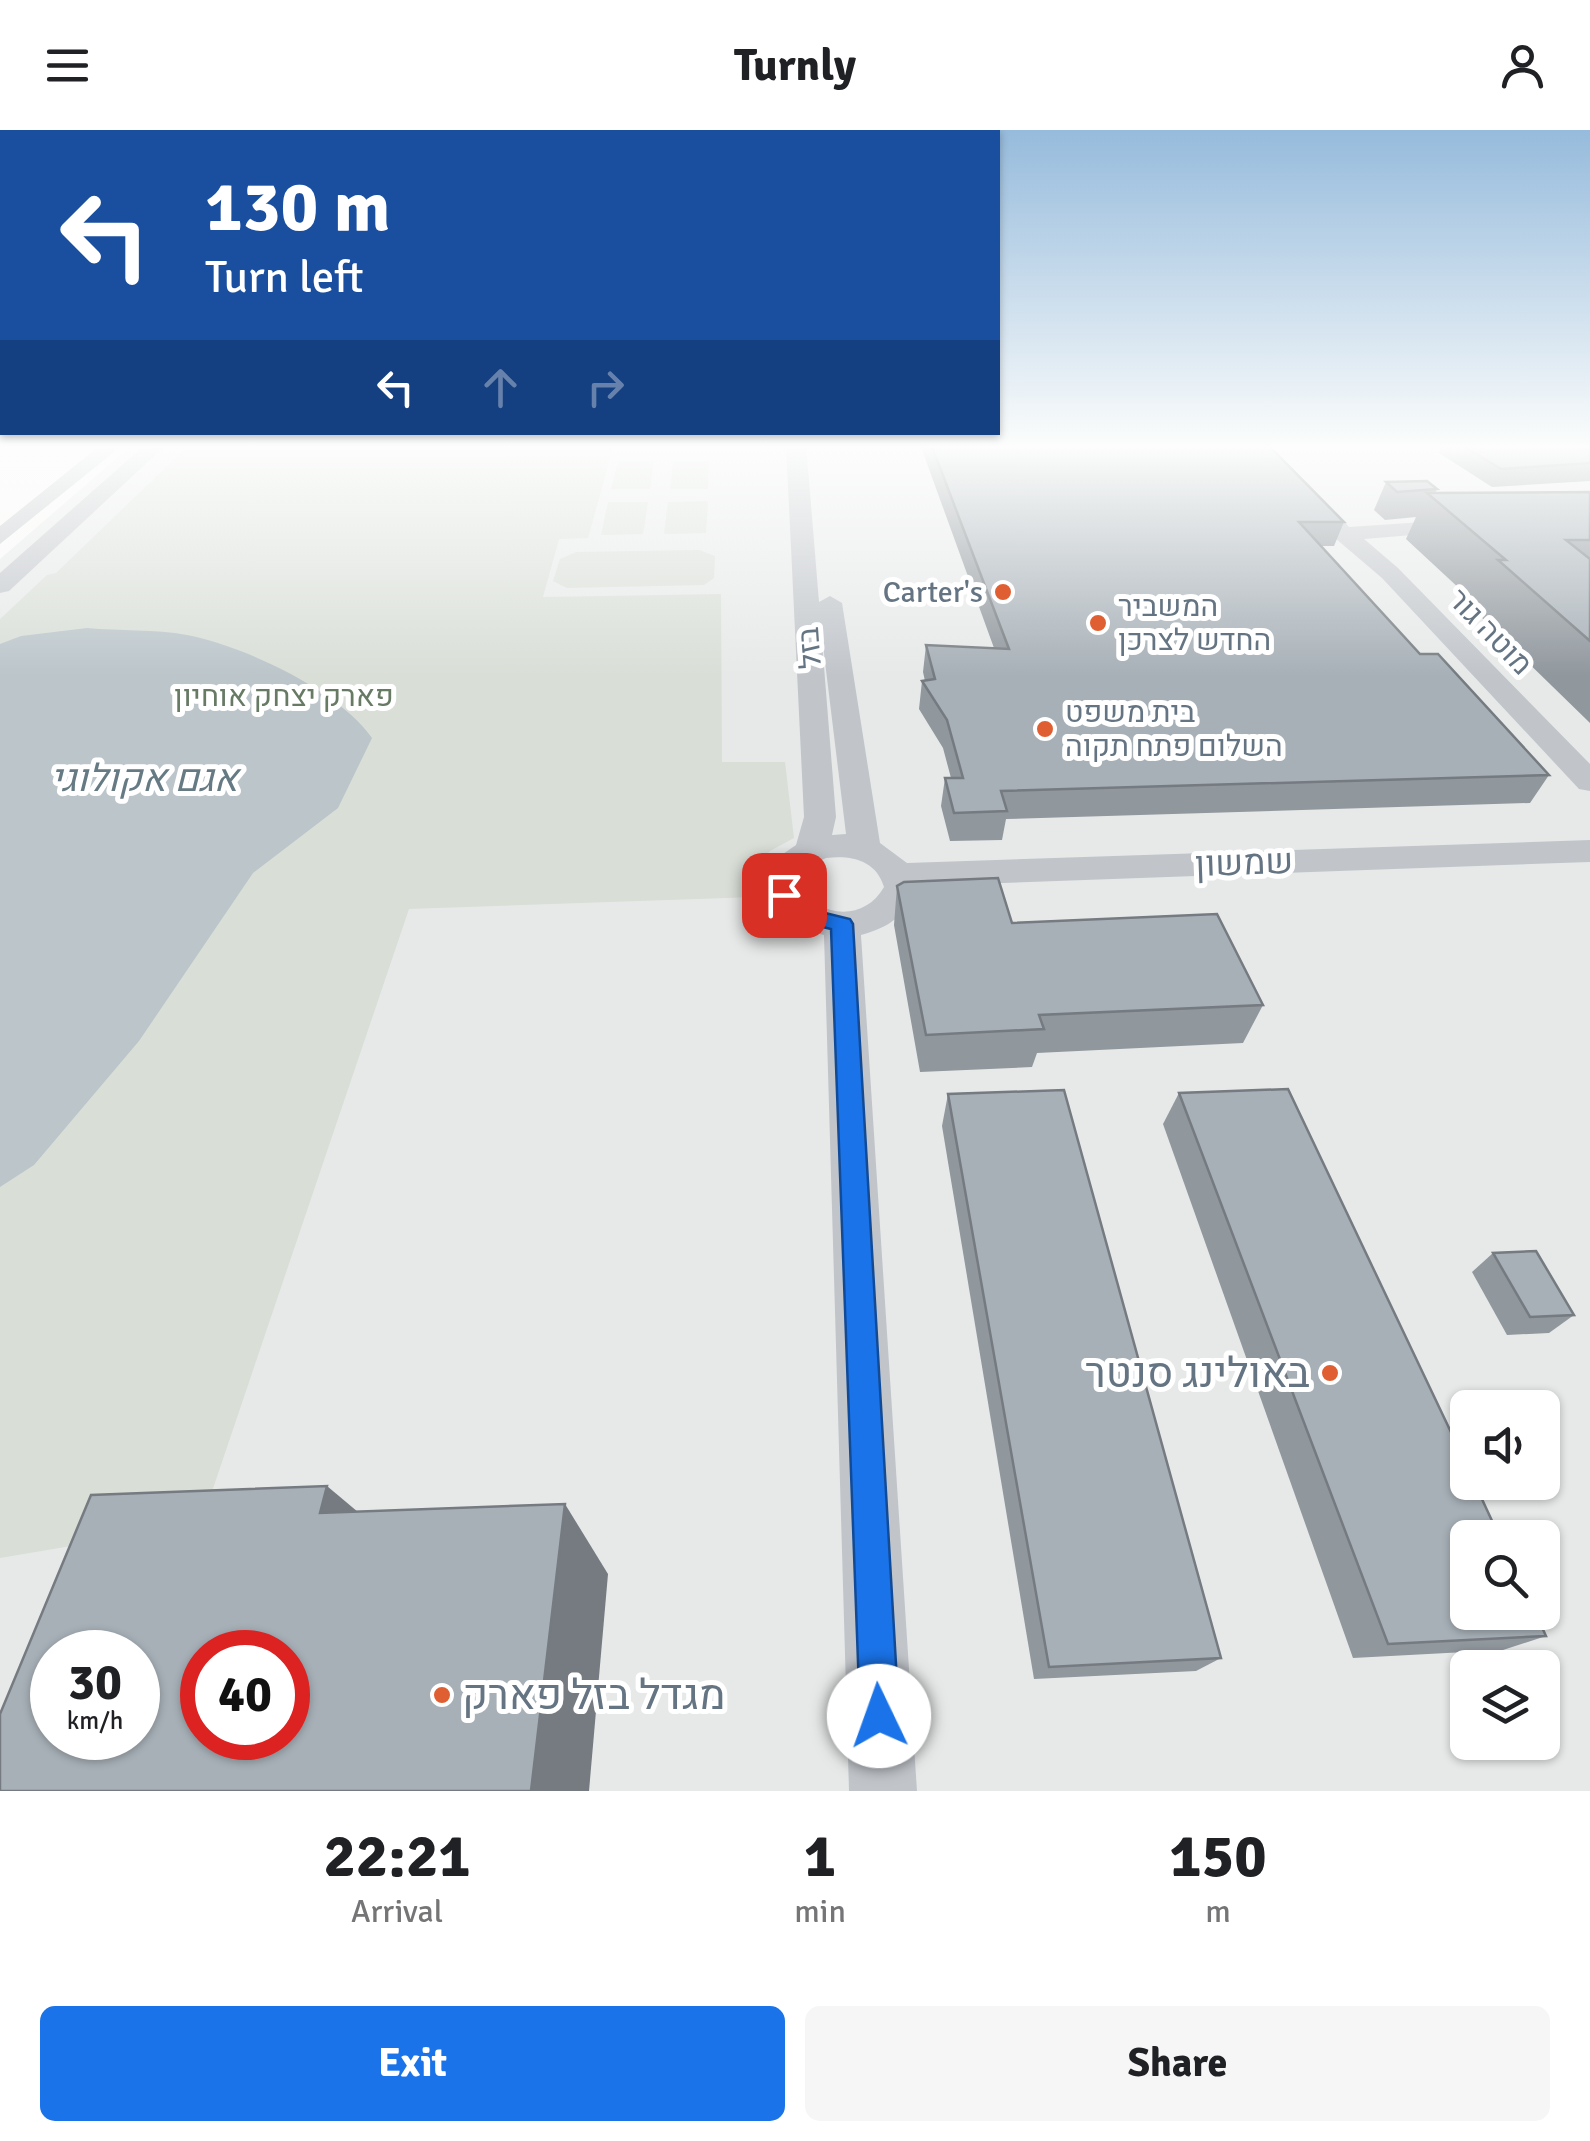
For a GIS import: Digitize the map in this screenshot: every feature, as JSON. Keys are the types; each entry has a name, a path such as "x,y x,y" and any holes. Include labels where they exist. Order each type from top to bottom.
{"street":[{"path":"0,586 71,522"},
{"name":"בזל","path":"801,522 820,817 811,850"},
{"name":"בזל","path":"820,522 864,848"},
{"name":"מוטה גור","path":"1332,522 1390,572 1590,782"},
{"path":"1344,534 1480,522"},
{"path":"829,846 864,848 891,864 898,875 900,887 889,909 860,923 842,924 806,916 784,895 786,870 811,850 829,846"},
{"name":"שמשון","path":"898,875 1590,851"},
{"path":"842,924 883,1791"}],"shaded area":[{"path":"43,522 1590,522 1590,1791 0,1791 0,559"}],"green space":[{"name":"פארק יצחק אוחיון","path":"109,522 593,522 588,538 559,539 543,597 721,594 722,762 785,762 794,838 770,851 753,870 755,897 409,909 201,1524 0,1558 0,619 47,575 56,573"},
{"path":"604,522 645,522 643,534 601,535"},
{"path":"666,522 707,522 706,533 664,534"},
{"path":"699,550 715,556 714,578 704,585 567,588 553,581 560,559 576,552"}],"water":[{"name":"אגם אקולוגי","path":"87,628 175,633 235,649 314,687 357,720 372,738 338,808 253,873 139,1041 34,1165 0,1187 0,644 21,636"}],"building":[{"path":"960,522 1344,522 1299,522 1420,654 1438,654 1549,775 1001,791 1007,811 954,813 945,778 963,778 947,720 922,681 935,679 926,645 1009,649"},
{"path":"1461,522 1590,522 1590,540 1566,540 1590,559 1590,641 1498,560 1506,560"},
{"path":"998,878 1012,923 1217,914 1263,1005 1039,1015 1044,1029 926,1035 897,886 904,882"},
{"path":"1288,1089 1450,1430 1450,1500 1482,1500 1492,1520 1450,1520 1450,1630 1543,1630 1546,1636 1388,1644 1179,1093"},
{"path":"1064,1090 1221,1658 1049,1667 948,1094"},
{"path":"1536,1251 1574,1315 1530,1317 1493,1253"},
{"path":"327,1486 320,1513 565,1504 531,1791 0,1791 0,1714 30,1642 30,1760 160,1760 160,1630 35,1630 91,1495"}],"place":[{"name":"Carter's","path":"1003,592"},
{"name":"המשביר החדש לצרכן","path":"1098,623"},
{"name":"בית משפט השלום פתח תקוה","path":"1045,729"},
{"name":"באולינג סנטר","path":"1330,1373"},
{"name":"מגדל בזל פארק","path":"442,1695"}],"route":[{"path":"784,895 806,916 842,924 879,1716"}]}
